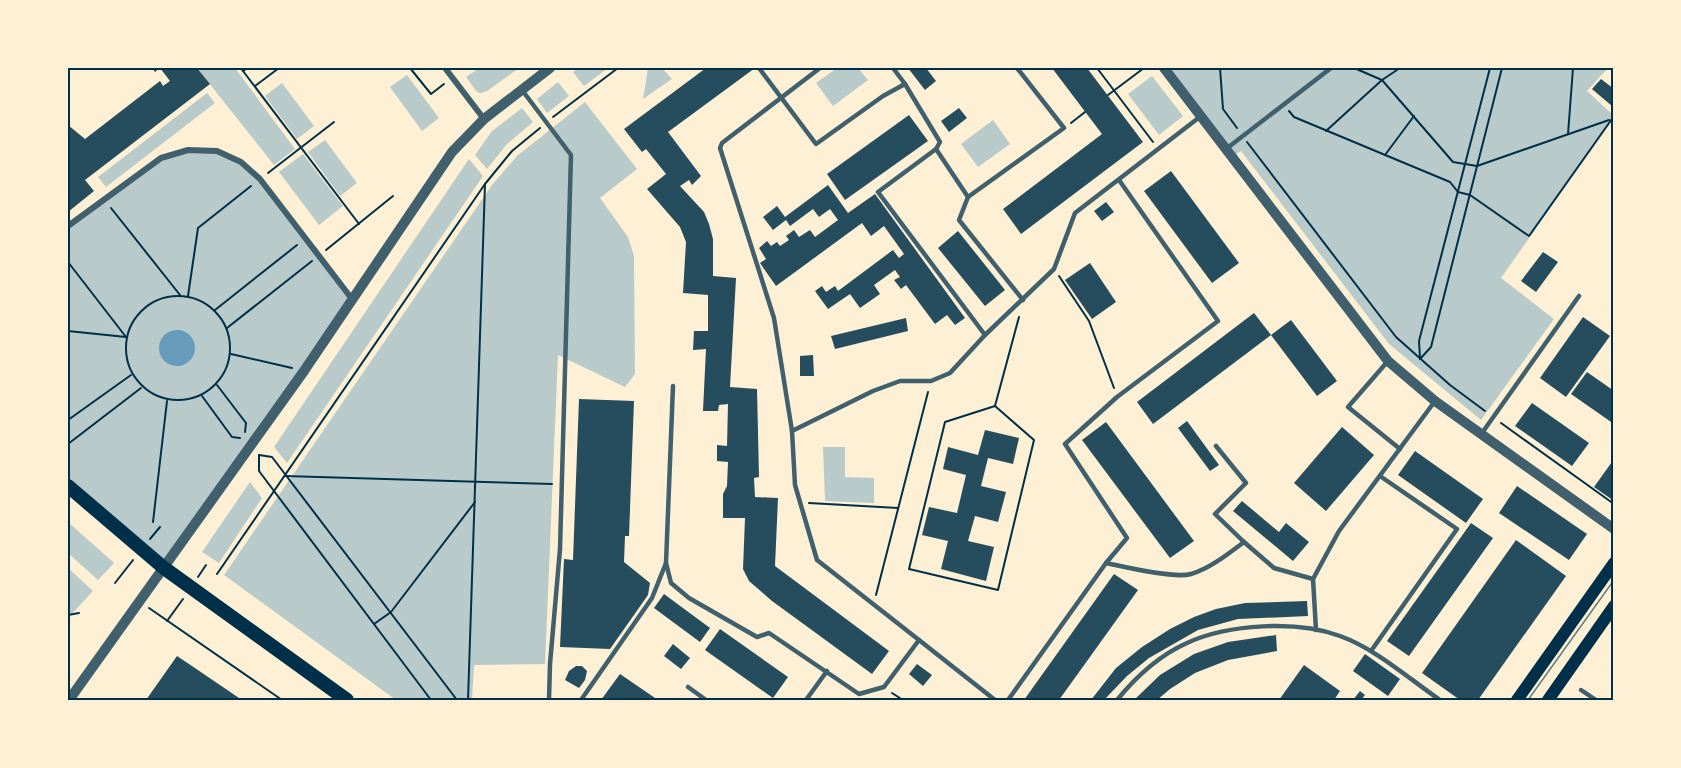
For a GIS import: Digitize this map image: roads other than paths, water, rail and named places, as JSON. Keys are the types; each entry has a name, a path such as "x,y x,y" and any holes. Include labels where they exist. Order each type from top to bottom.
{"main road":[{"path":"68,486 164,568 347,700"},
{"path":"1517,700 1614,562"},
{"path":"1548,700 1614,606"}],"street":[{"path":"445,68 484,119"},
{"path":"69,700 251,446 452,152 484,119 550,68"},
{"path":"1164,68 1388,361 1435,402 1614,529"},
{"path":"68,226 161,158 188,150 217,151 230,155 260,179 352,300"}],"lane":[{"path":"759,68 816,144 883,96 904,84"},
{"path":"820,68 722,143 720,148 774,318 792,431 795,485 817,560 995,700"},
{"path":"892,68 940,142 936,149 878,192 985,335"},
{"path":"1017,68 1064,128 968,197 959,220 1023,300"},
{"path":"1226,149 1331,68"},
{"path":"522,90 571,155 562,484 549,700"},
{"path":"792,431 900,381 931,381 950,373 985,335 1054,268 1075,213 1201,116"},
{"path":"936,149 968,197"},
{"path":"1008,700 1106,563 1127,538 1065,444 1117,397 1218,321 1119,180"},
{"path":"1481,435 1579,296"},
{"path":"1388,361 1348,407 1400,449"},
{"path":"673,386 666,563 671,583 689,598 757,637 769,633 859,694 884,687 919,640"},
{"path":"1316,630 1313,579 1340,531 1435,402"},
{"path":"1216,446 1246,483 1215,514 1274,568 1313,579"},
{"path":"1371,651 1457,529 1380,476"},
{"path":"1106,563 1156,573 1189,575 1227,555 1244,542"},
{"path":"581,700 652,598 666,563"},
{"path":"1117,700 1141,674 1185,644 1204,635 1239,629 1281,626 1340,635 1371,651 1440,700"},
{"path":"806,700 827,671"},
{"path":"688,687 706,700"},
{"path":"1581,690 1596,700"}],"water":[{"path":"177,330 190,335 195,348 190,361 177,366 164,361 159,348 164,335"}],"tram line":[{"path":"1528,700 1614,580"}]}
